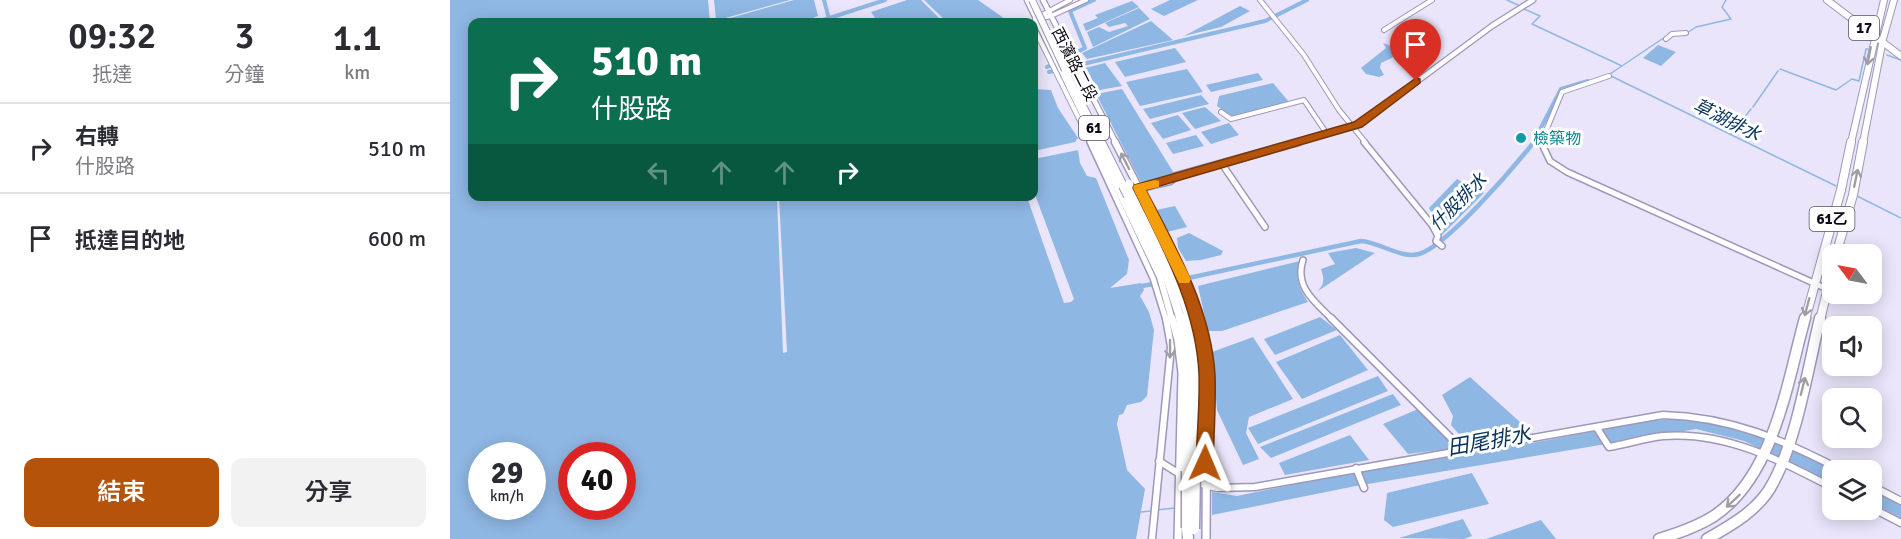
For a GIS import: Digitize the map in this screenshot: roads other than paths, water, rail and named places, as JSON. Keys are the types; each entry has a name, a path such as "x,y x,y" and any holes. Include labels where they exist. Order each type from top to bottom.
{"main road":[{"name":"61","path":"1032,0 1189,319 1196,358 1197,401 1187,473 1191,532"},
{"name":"61","path":"1037,0 1066,70"},
{"name":"17","path":"1829,0 1901,56"},
{"name":"61乙","path":"1659,539 1685,531 1727,507 1743,492 1756,474 1766,453 1841,190 1874,34 1884,0"},
{"name":"61乙","path":"1839,244 1853,195 1882,40 1894,0"},
{"name":"17","path":"1882,40 1901,51"},
{"path":"1707,539 1737,522 1758,503 1773,484 1789,443 1823,304"}],"street":[{"name":"西濱路二段","path":"1027,0 1035,18"},
{"name":"西濱路二段","path":"1042,0 1069,52 1066,70"},
{"path":"1036,18 1070,0"},
{"path":"1038,18 1051,16 1086,0"},
{"path":"1260,0 1304,55 1339,110 1432,225 1438,236 1436,241 1442,246"},
{"path":"1384,30 1432,0"},
{"path":"1127,191 1358,125 1492,26 1533,0"},
{"name":"西濱路二段","path":"1038,26 1051,57 1066,70 1127,191 1172,288 1182,373 1191,532"},
{"path":"1666,39 1672,34 1686,33"},
{"path":"1066,70 1127,191 1172,288 1168,325 1171,347 1165,424 1152,535"},
{"path":"1609,76 1562,92 1541,139 1550,161 1567,172 1822,287"},
{"path":"1221,112 1231,119 1304,100 1327,134"},
{"path":"1222,164 1265,226"},
{"path":"1303,260 1299,272 1305,292 1464,451"},
{"name":"西濱路二段","path":"1172,288 1199,322 1207,374 1204,487 1191,532 1178,539"},
{"path":"1159,461 1187,473 1204,487 1228,489 1255,487 1644,418 1683,415 1722,420 1772,436 1822,460"},
{"path":"1597,428 1609,447 1664,436 1694,436 1726,441 1766,453 1822,482"},
{"path":"1356,468 1364,488"},
{"path":"1882,491 1901,501"},
{"path":"1882,513 1901,523"},
{"name":"西濱路二段","path":"1191,532 1206,539"}],"water":[{"path":"450,0 708,0 710,18 468,18 468,201 1028,201 1064,303 1074,299 1037,201 1038,158 1078,150 1080,163 1087,176 1096,178 1129,260 1127,274 1110,288 1141,283 1144,290 1140,296 1149,312 1154,330 1147,396 1141,402 1127,405 1123,414 1119,415 1117,424 1127,470 1145,489 1136,539 450,539"},
{"path":"714,0 790,0 725,18 716,18"},
{"path":"794,0 814,0 818,16 813,18 730,18"},
{"path":"907,0 921,0 939,18 875,18 871,12"},
{"path":"924,0 978,0 1004,18 943,18"},
{"path":"1170,0 1198,0 1164,16 1151,9"},
{"path":"1132,1 1139,7 1086,31 1083,24 1098,18 1095,15"},
{"path":"1240,6 1250,11 1221,27 1184,36"},
{"path":"1139,8 1150,19 1093,47 1087,32 1099,27 1109,32 1128,26 1125,23 1109,27 1105,23"},
{"path":"1151,21 1173,40 1087,59 1082,53"},
{"path":"1383,43 1391,46 1396,56 1381,63 1380,68 1384,75 1379,77 1366,74 1361,68 1386,48"},
{"path":"1658,45 1676,52 1661,66 1643,58"},
{"path":"1175,48 1186,62 1125,77 1115,62"},
{"path":"1105,63 1122,86 1094,91 1081,69"},
{"path":"1187,69 1203,92 1140,106 1126,82"},
{"path":"1258,73 1263,80 1211,92 1206,85"},
{"path":"1273,83 1289,102 1232,117 1217,106 1219,96"},
{"path":"1038,89 1051,90 1058,108 1078,138 1075,142 1038,150"},
{"path":"1122,89 1175,175 1142,184 1096,94"},
{"path":"1201,95 1209,104 1150,119 1143,109"},
{"path":"1205,107 1221,121 1195,129 1182,113"},
{"path":"1178,115 1191,130 1163,139 1151,123"},
{"path":"1229,123 1239,135 1211,144 1201,132"},
{"path":"1196,135 1204,146 1173,154 1166,143"},
{"path":"1457,179 1484,193 1440,237 1437,222 1429,208"},
{"path":"1175,206 1187,227 1167,232 1156,210"},
{"path":"1189,233 1223,251 1221,255 1186,261 1178,248 1177,238"},
{"path":"1356,248 1375,253 1318,291 1323,280 1321,269 1335,264 1328,253"},
{"path":"1300,261 1297,272 1298,282 1308,302 1222,331 1208,331 1198,286"},
{"path":"1320,317 1337,330 1275,355 1264,339"},
{"path":"1340,335 1368,370 1302,399 1276,362"},
{"path":"1253,337 1293,399 1249,417 1246,433 1259,459 1243,465 1217,410 1212,352"},
{"path":"1378,376 1388,391 1258,444 1248,428"},
{"path":"1470,377 1531,432 1470,447 1451,425 1453,416 1442,395"},
{"path":"1393,394 1401,405 1271,458 1260,447"},
{"path":"1418,409 1456,448 1408,454 1383,424"},
{"path":"1684,418 1738,427 1798,451 1822,464 1822,478 1744,441 1696,429 1356,486 1212,515 1212,492 1237,496 1343,474 1489,451 1649,421"},
{"path":"1350,435 1369,460 1285,475 1279,463"},
{"path":"1472,473 1489,504 1393,527 1384,520 1387,493"},
{"path":"1882,495 1901,505 1901,518 1882,508"},
{"path":"1463,519 1472,536 1464,539 1399,538"},
{"path":"1541,520 1556,539 1486,539"}],"waterway":[{"path":"824,0 829,18"},
{"path":"829,18 885,0"},
{"path":"1047,67 1085,48 1070,11 1094,0"},
{"path":"1049,72 1265,21 1307,0"},
{"path":"1507,0 1520,6"},
{"path":"1684,35 1696,27 1731,19 1722,7 1726,0"},
{"path":"1524,9 1540,16 1532,24 1622,66"},
{"path":"1622,66 1665,37"},
{"path":"1780,69 1836,90 1852,79 1859,81 1866,49 1868,49"},
{"path":"1887,55 1901,60"},
{"path":"1610,74 1622,66"},
{"path":"1753,107 1778,71"},
{"name":"草湖排水","path":"1611,76 1731,135"},
{"name":"什股排水","path":"1533,143 1561,89 1588,81"},
{"path":"1731,135 1751,109"},
{"name":"草湖排水","path":"1731,135 1836,186"},
{"name":"什股排水","path":"1179,280 1361,241 1405,254 1419,254 1446,237 1462,222 1534,142"},
{"name":"草湖排水","path":"1857,196 1901,218"},
{"name":"什股排水","path":"1142,286 1164,282"},
{"name":"田尾排水","path":"1156,510 1175,508"},
{"name":"田尾排水","path":"1141,512 1151,511"}],"place":[{"name":"檢築物","path":"1521,138"}]}
